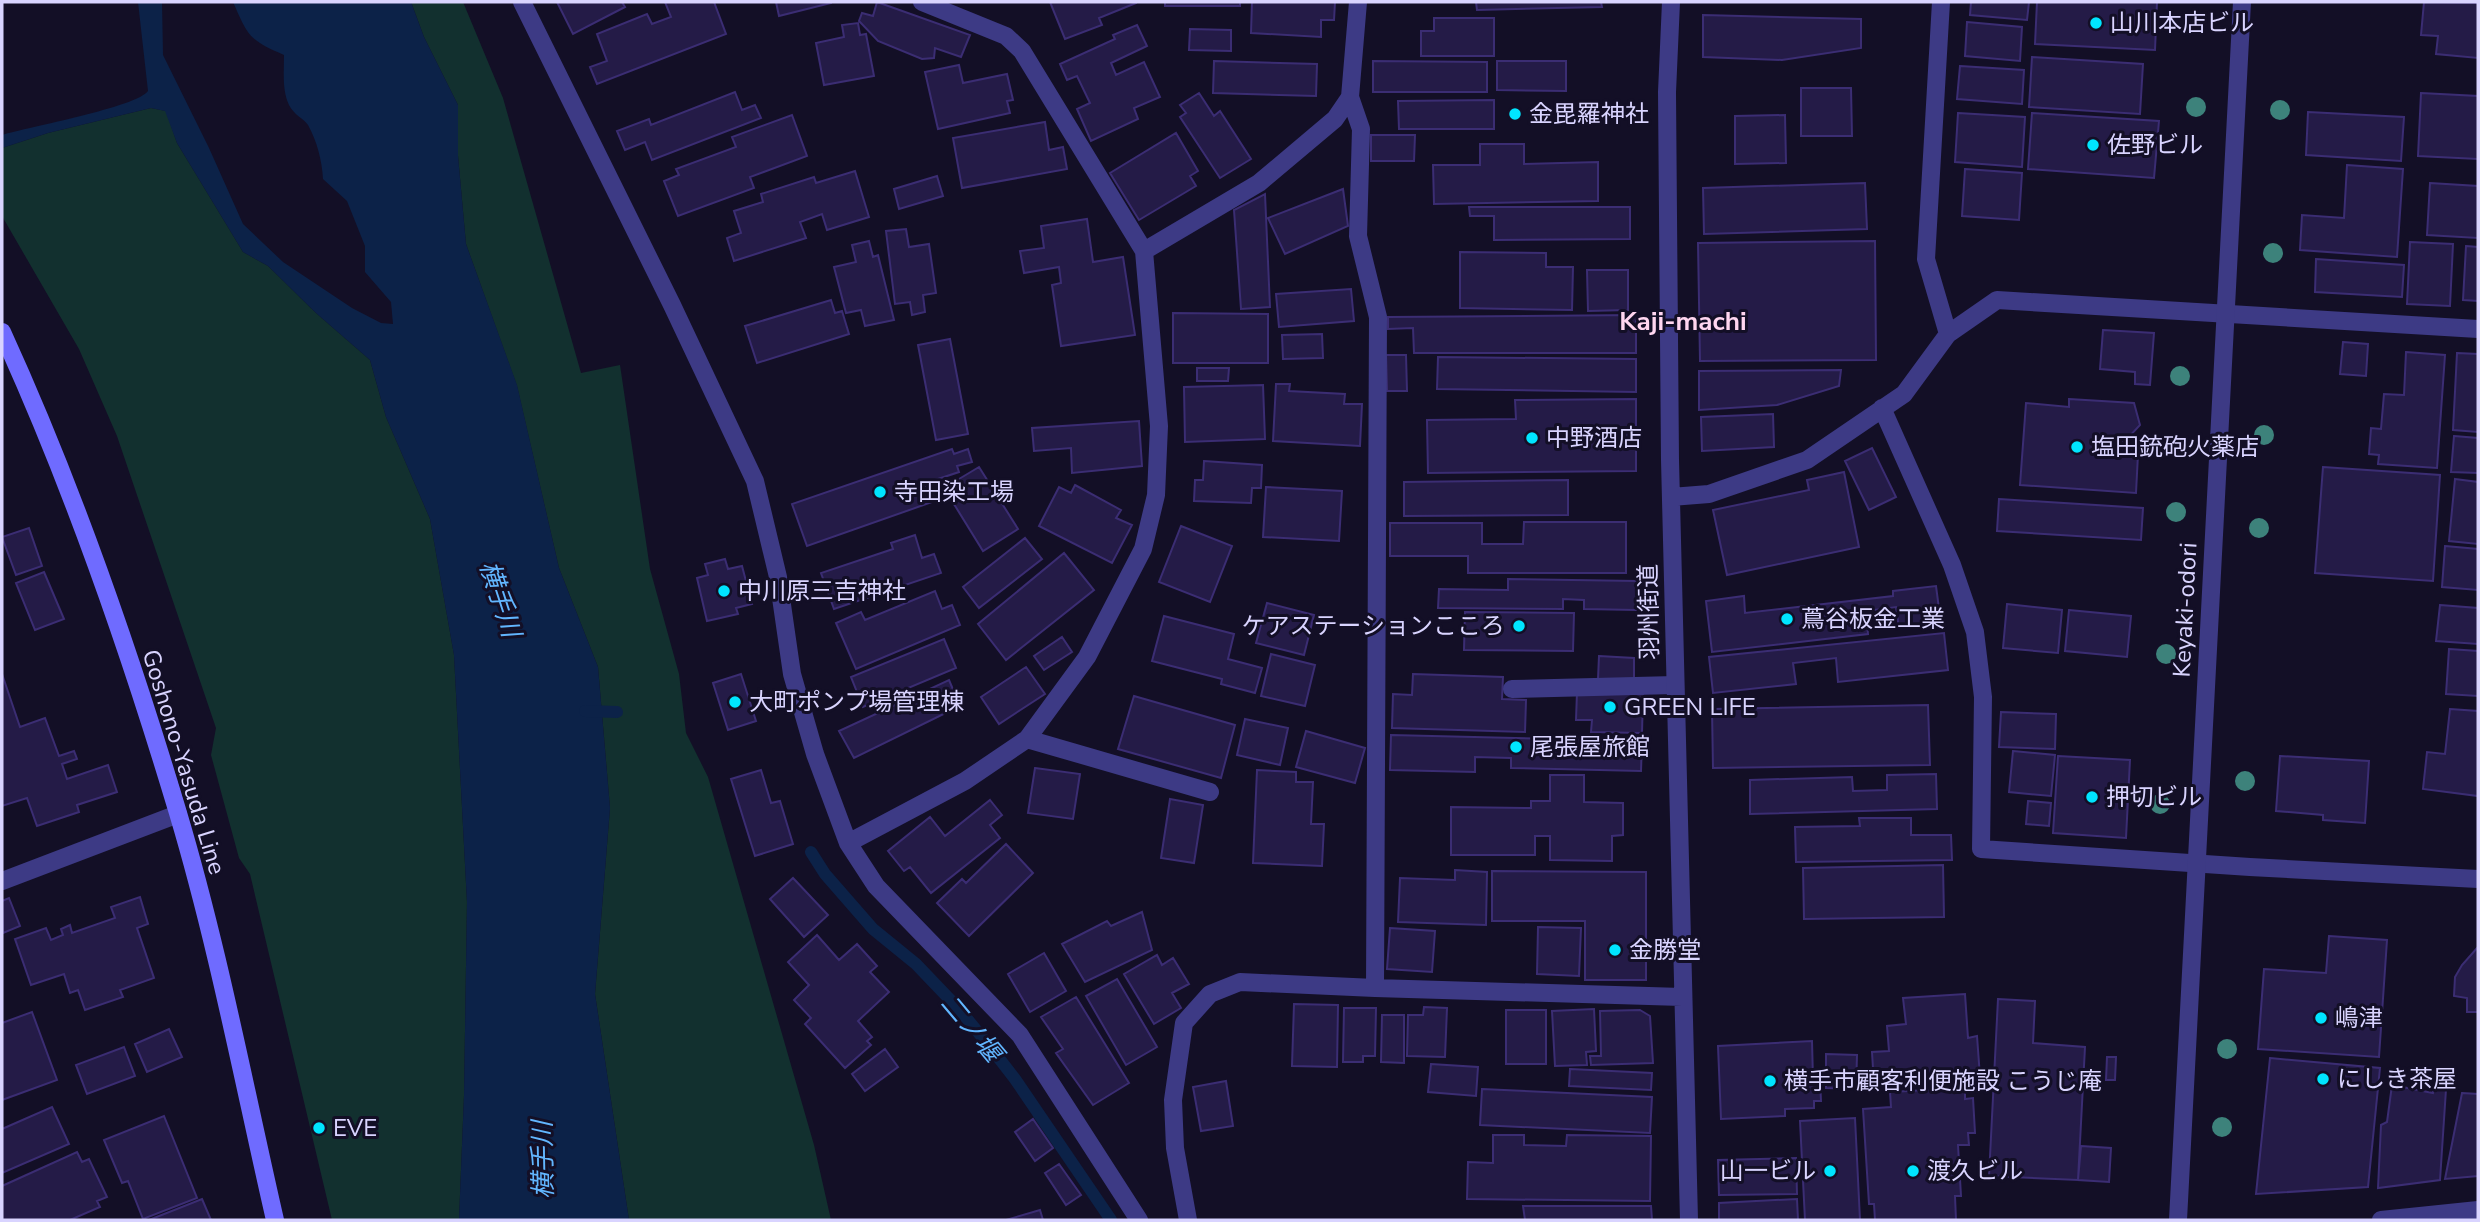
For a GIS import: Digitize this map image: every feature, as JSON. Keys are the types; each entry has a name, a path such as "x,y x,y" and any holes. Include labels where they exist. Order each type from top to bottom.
{"main road":[{"name":"Goshono-Yasuda Line","path":"2,332 34,402 90,542 178,814 213,947 275,1220"}],"street":[{"path":"522,2 672,304 755,481 778,577 792,674 815,754 848,843 876,886 1020,1035 1139,1220"},
{"path":"848,843 965,781 1027,739 1087,657 1143,549 1156,495 1159,426 1144,251 1021,51 1006,36 922,2"},
{"path":"1358,2 1350,97 1361,129 1358,236 1378,317 1375,988"},
{"name":"羽州街道","path":"1671,2 1668,104 1671,497 1689,1220"},
{"path":"1941,2 1926,259 1948,334"},
{"name":"Keyaki-odori","path":"2178,1220 2242,2"},
{"path":"1144,251 1259,183 1335,119 1350,97"},
{"path":"1671,497 1709,494 1807,460 1904,394 1948,334 1997,300 2478,329"},
{"path":"1882,408 1952,565 1975,632 1983,697 1981,849 2478,879"},
{"path":"1512,689 1675,685"},
{"path":"1027,739 1210,792"},
{"path":"2,881 178,814"},
{"path":"1188,1220 1175,1148 1173,1100 1184,1023 1210,994 1240,982 1682,997"},
{"path":"2381,1220 2478,1210"}],"green space":[{"path":"411,2 463,2 503,98 581,373 620,365 650,569 679,674 686,733 708,777 814,1145 831,1220 629,1220 595,994 610,808 598,667 559,568 517,386 466,244 458,156 458,105 424,37"},
{"path":"151,108 166,111 177,143 243,252 268,266 370,360 386,417 430,519 454,655 467,902 459,1220 332,1220 250,874 239,858 211,755 216,728 117,436 79,349 2,216 2,148 48,133"}],"water":[{"name":"横手川","path":"138,2 162,2 163,55 243,224 283,262 352,308 381,323 393,324 391,302 365,272 365,246 347,201 323,179 322,165 311,131 289,105 284,87 284,55 251,36 233,2 411,2 424,37 458,105 458,156 466,244 517,385 559,568 598,667 610,808 595,994 629,1220 459,1220 467,902 454,655 430,519 386,417 370,360 268,266 243,252 177,143 165,111 151,108 48,133 2,148 2,135 124,104 148,91"}],"building":[{"path":"557,2 622,2 625,7 573,34"},
{"path":"665,2 714,2 726,34 597,84 590,67 607,61 597,34 647,14 652,24 671,17"},
{"path":"776,2 831,2 831,3 779,16"},
{"path":"877,2 970,35 961,57 935,48 934,58 922,59 878,41 859,21 862,13 873,16"},
{"path":"1050,2 1136,3 1099,18 1102,25 1065,39"},
{"path":"1165,2 1240,2 1240,6 1165,6"},
{"path":"1252,2 1335,2 1334,20 1321,20 1321,37 1251,33"},
{"path":"1476,2 1601,2 1602,7 1477,10"},
{"path":"1971,2 2029,2 2027,20 1970,15"},
{"name":"山川本店ビル","path":"2037,2 2157,2 2155,50 2035,44"},
{"path":"2424,2 2478,3 2478,58 2436,54 2438,36 2421,35"},
{"path":"1703,15 1861,19 1861,48 1782,60 1703,57"},
{"path":"1434,18 1494,18 1494,56 1421,56 1421,31 1434,31"},
{"path":"1967,22 2022,27 2020,61 1965,56"},
{"path":"858,23 860,35 866,34 874,76 824,85 816,43 844,37 842,25"},
{"path":"1137,25 1147,46 1111,63 1116,75 1144,62 1160,97 1134,108 1138,119 1091,141 1077,109 1090,103 1077,76 1067,80 1060,64 1115,39 1113,35"},
{"path":"1190,29 1231,30 1231,51 1189,50"},
{"path":"2032,57 2143,64 2140,114 2029,107"},
{"path":"1214,61 1317,64 1316,96 1213,93"},
{"path":"1373,61 1487,62 1487,92 1373,92"},
{"path":"1497,61 1566,61 1566,91 1497,90"},
{"path":"959,65 963,83 1007,74 1013,100 1007,101 1010,113 938,129 925,72"},
{"path":"1960,66 2024,70 2022,104 1957,99"},
{"path":"1801,88 1851,88 1852,136 1801,136"},
{"path":"735,92 742,110 755,105 761,118 652,160 645,142 625,150 617,131 649,119 651,125"},
{"path":"1199,93 1214,116 1220,111 1251,159 1220,178 1180,117 1186,113 1180,105"},
{"path":"2421,93 2478,96 2478,159 2418,156"},
{"name":"金毘羅神社","path":"1494,100 1494,129 1399,129 1398,101"},
{"path":"2308,112 2404,117 2401,161 2306,155"},
{"path":"1958,113 2025,117 2022,167 1955,162"},
{"name":"佐野ビル","path":"2032,113 2159,121 2154,178 2028,169"},
{"path":"792,115 807,156 750,177 754,188 678,216 664,181 679,175 676,169 736,147 732,137"},
{"path":"1785,115 1786,163 1735,164 1735,116"},
{"path":"1045,122 1049,150 1063,147 1067,169 962,188 953,138"},
{"path":"1176,133 1198,171 1190,176 1196,186 1139,220 1110,173"},
{"path":"1371,135 1415,135 1414,161 1371,161"},
{"path":"1480,144 1524,144 1524,164 1598,162 1598,201 1434,204 1433,165 1480,165"},
{"path":"2347,165 2403,169 2397,257 2300,250 2302,215 2344,218"},
{"path":"1965,169 2022,173 2019,220 1962,216"},
{"path":"855,171 869,217 827,230 822,214 800,222 806,238 734,261 727,238 741,233 734,211 763,202 761,194 814,177 816,183"},
{"path":"937,176 943,196 899,209 894,189"},
{"path":"1865,183 1867,229 1704,234 1703,188"},
{"path":"2430,183 2478,186 2478,238 2427,235"},
{"path":"1343,189 1348,226 1285,254 1268,218"},
{"path":"1265,194 1270,307 1241,309 1234,210"},
{"path":"1469,207 1630,207 1630,239 1494,240 1494,216 1470,216"},
{"path":"1087,219 1093,262 1123,257 1135,335 1061,346 1052,285 1061,283 1059,267 1024,273 1020,251 1044,248 1041,226"},
{"path":"906,229 909,247 929,244 936,293 923,295 925,312 912,315 910,302 895,304 886,231"},
{"path":"869,241 873,257 878,255 894,320 865,326 861,310 846,313 834,267 856,262 852,245"},
{"path":"1875,241 1876,360 1700,361 1698,243"},
{"path":"2410,242 2453,244 2450,306 2407,304"},
{"path":"2466,246 2478,247 2478,301 2463,300"},
{"path":"1460,252 1546,253 1546,267 1573,267 1572,310 1460,308"},
{"path":"2316,259 2404,265 2402,297 2315,292"},
{"path":"1587,270 1628,270 1628,310 1588,311"},
{"path":"1351,289 1354,321 1279,327 1276,294"},
{"path":"831,300 835,313 842,311 849,334 757,363 745,326"},
{"path":"1173,313 1268,314 1268,363 1173,363"},
{"path":"1636,315 1636,353 1414,353 1413,328 1388,329 1388,317"},
{"path":"2103,330 2154,333 2150,385 2135,384 2135,372 2100,369"},
{"path":"1322,334 1323,358 1283,359 1282,335"},
{"path":"950,339 968,434 936,440 918,345"},
{"path":"2343,342 2368,344 2366,376 2340,374"},
{"path":"2406,352 2445,355 2437,468 2378,464 2379,455 2369,454 2371,428 2381,429 2384,394 2404,395"},
{"path":"2457,353 2478,354 2478,432 2453,430"},
{"path":"1386,355 1406,355 1407,391 1387,391"},
{"path":"1438,357 1636,359 1636,392 1437,389"},
{"path":"1197,368 1229,368 1228,381 1197,381"},
{"path":"1841,370 1839,386 1777,405 1699,410 1699,371"},
{"path":"1276,384 1290,384 1289,391 1345,394 1344,404 1362,404 1360,446 1273,441"},
{"path":"1263,385 1265,439 1185,442 1184,387"},
{"name":"中野酒店","path":"1636,399 1636,471 1428,473 1427,420 1516,419 1515,400"},
{"name":"塩田銃砲火薬店","path":"2069,399 2134,403 2140,425 2126,440 2138,454 2136,493 2020,485 2026,403 2069,407"},
{"path":"1773,414 1774,447 1702,451 1701,417"},
{"path":"1139,421 1142,466 1072,473 1071,448 1034,451 1032,428"},
{"path":"2454,436 2478,438 2478,473 2451,472"},
{"path":"1872,448 1896,497 1869,510 1845,461"},
{"name":"寺田染工場","path":"952,449 954,454 968,449 972,462 957,466 959,472 929,482 935,501 807,546 792,504"},
{"path":"1204,461 1262,465 1261,488 1252,488 1251,503 1194,501 1195,480 1203,480"},
{"path":"979,467 1018,529 983,551 944,488"},
{"path":"2323,467 2440,475 2433,581 2315,573"},
{"path":"1844,472 1859,547 1727,575 1713,510 1809,490 1807,480"},
{"path":"2455,479 2478,482 2478,544 2449,541"},
{"path":"1568,480 1568,515 1404,516 1404,482"},
{"path":"1075,485 1121,510 1116,518 1132,525 1112,563 1039,526 1059,487 1071,493"},
{"path":"1266,487 1342,491 1339,541 1263,537"},
{"path":"1999,499 2143,508 2141,540 1997,531"},
{"path":"1524,522 1626,522 1626,573 1468,573 1468,556 1390,556 1390,523 1482,523 1482,544 1523,544"},
{"path":"1181,526 1232,546 1210,602 1159,582"},
{"path":"29,528 42,566 16,575 2,537"},
{"path":"915,535 922,558 934,554 941,573 834,609 821,573 893,549 891,543"},
{"path":"1025,538 1042,559 979,608 963,587"},
{"path":"2445,546 2478,549 2478,590 2442,587"},
{"path":"1064,553 1094,590 1006,660 978,624"},
{"name":"中川原三吉神社","path":"725,559 728,569 742,566 752,604 736,608 738,614 707,621 697,578 708,575 705,564"},
{"path":"44,572 64,619 35,630 16,583"},
{"path":"1508,579 1637,581 1636,610 1584,609 1584,600 1563,599 1563,609 1438,608 1439,589 1508,590"},
{"name":"蔦谷板金工業","path":"1936,586 1941,624 1899,629 1896,607 1866,611 1868,634 1712,652 1706,601 1744,596 1745,613 1893,596 1893,591"},
{"path":"935,591 942,609 952,605 960,625 856,669 836,623 861,612 865,620"},
{"path":"1267,603 1314,615 1304,655 1256,643"},
{"path":"2007,604 2062,610 2058,653 2003,648"},
{"path":"2440,605 2478,608 2478,644 2436,641"},
{"path":"2069,610 2131,616 2127,657 2065,651"},
{"name":"ケアステーションこころ","path":"1465,612 1574,613 1573,651 1464,650"},
{"path":"1164,616 1234,634 1228,659 1262,668 1255,693 1221,684 1222,679 1152,661"},
{"path":"1944,633 1948,670 1838,682 1836,658 1793,663 1796,684 1713,693 1709,657"},
{"path":"1062,637 1072,652 1044,670 1034,656"},
{"path":"944,639 956,668 863,707 851,677"},
{"path":"2449,649 2478,651 2478,696 2446,694"},
{"path":"1271,654 1315,665 1305,706 1261,696"},
{"path":"1599,656 1634,658 1634,680 1598,679"},
{"path":"1026,667 1045,694 999,724 981,697"},
{"path":"2,674 20,727 45,718 59,756 74,751 77,759 62,764 67,779 108,765 117,792 77,805 79,812 37,826 27,798 2,806"},
{"name":"大町ポンプ場管理棟","path":"741,674 756,721 728,730 713,683"},
{"path":"1413,674 1503,677 1502,699 1526,700 1525,732 1392,728 1393,694 1412,695"},
{"path":"949,680 960,706 854,758 839,731"},
{"name":"GREEN LIFE","path":"1577,692 1643,694 1642,733 1591,732 1592,720 1576,720"},
{"path":"1134,696 1235,725 1221,778 1118,749"},
{"path":"1928,705 1930,765 1713,768 1712,709"},
{"path":"2450,709 2478,711 2478,796 2423,789 2427,752 2445,754"},
{"path":"2001,712 2056,714 2055,749 1999,747"},
{"path":"1245,719 1288,728 1280,765 1237,755"},
{"path":"1306,731 1365,748 1355,783 1296,767"},
{"name":"尾張屋旅館","path":"1391,735 1642,741 1641,771 1511,768 1511,758 1475,757 1475,772 1390,770"},
{"path":"2013,751 2055,755 2051,796 2009,792"},
{"name":"押切ビル","path":"2058,756 2130,760 2126,838 2053,833"},
{"path":"2280,756 2369,761 2365,823 2323,820 2323,815 2276,811"},
{"path":"1035,768 1080,774 1073,819 1028,813"},
{"path":"761,770 771,803 780,801 793,844 755,856 731,779"},
{"path":"1257,770 1296,772 1296,782 1313,782 1311,824 1324,824 1322,866 1253,863"},
{"path":"1936,774 1937,809 1750,814 1750,780 1852,777 1853,791 1887,790 1887,775"},
{"path":"1550,775 1584,775 1584,802 1623,803 1623,835 1612,836 1612,861 1550,860 1550,836 1535,836 1535,855 1451,855 1451,807 1531,808 1531,801 1550,801"},
{"path":"1170,799 1203,805 1194,863 1161,858"},
{"path":"990,800 1002,815 990,825 1000,838 931,893 910,867 904,871 888,851 930,817 945,836"},
{"path":"2028,801 2051,803 2049,826 2026,824"},
{"path":"1859,818 1911,818 1911,835 1951,835 1952,860 1796,862 1795,827 1860,826"},
{"path":"1006,844 1033,873 969,936 937,903 962,879 966,883"},
{"path":"1943,865 1944,917 1804,919 1803,868"},
{"path":"1455,870 1487,872 1486,925 1398,922 1400,878 1455,880"},
{"name":"金勝堂","path":"1492,871 1646,872 1646,980 1585,980 1585,921 1492,921"},
{"path":"793,878 828,915 804,937 770,899"},
{"path":"140,897 148,924 137,928 154,978 120,990 123,997 85,1010 78,990 70,993 64,974 31,985 15,939 46,928 51,940 63,935 61,929 70,925 72,933 115,918 111,907"},
{"path":"9,898 20,926 3,933 2,901"},
{"path":"1142,912 1152,950 1085,982 1062,944 1107,921 1111,926"},
{"path":"1538,927 1581,928 1579,976 1537,974"},
{"path":"1390,928 1435,931 1432,972 1387,969"},
{"path":"817,935 839,960 857,944 877,966 870,972 889,992 858,1021 872,1037 867,1041 871,1045 845,1068 805,1024 811,1018 794,1000 809,985 788,962"},
{"name":"嶋津","path":"2329,936 2387,940 2379,1057 2258,1049 2264,969 2326,973"},
{"path":"2478,947 2478,1012 2467,1012 2467,998 2454,996 2455,977"},
{"path":"1044,953 1066,991 1030,1012 1008,974"},
{"path":"1157,955 1162,965 1173,958 1189,984 1172,993 1181,1008 1154,1024 1124,974"},
{"path":"1117,979 1157,1047 1126,1065 1086,996"},
{"path":"1965,994 1968,1038 1977,1036 1980,1077 1874,1085 1872,1052 1889,1051 1887,1026 1906,1024 1903,998"},
{"path":"1076,997 1129,1083 1093,1105 1056,1053 1063,1049 1041,1017"},
{"path":"1998,999 2035,1001 2033,1043 2085,1047 2078,1180 1989,1176"},
{"path":"1294,1004 1338,1005 1337,1067 1292,1066"},
{"path":"1424,1007 1447,1008 1445,1057 1407,1056 1408,1015 1423,1015"},
{"path":"1344,1008 1376,1008 1375,1056 1363,1056 1363,1062 1343,1062"},
{"path":"1594,1009 1596,1051 1586,1052 1587,1065 1555,1066 1552,1011"},
{"path":"1506,1010 1546,1010 1546,1064 1506,1064"},
{"path":"1640,1010 1650,1016 1653,1063 1591,1065 1590,1056 1601,1056 1600,1011"},
{"path":"32,1012 57,1080 2,1100 2,1023"},
{"path":"1382,1015 1404,1015 1404,1063 1381,1062"},
{"path":"169,1029 182,1057 147,1072 135,1044"},
{"name":"横手市顧客利便施設 こうじ庵","path":"1812,1041 1813,1079 1820,1079 1821,1101 1814,1101 1814,1108 1785,1109 1785,1116 1721,1119 1718,1046"},
{"path":"124,1047 135,1076 87,1094 76,1065"},
{"path":"885,1049 898,1067 865,1091 852,1074"},
{"path":"1826,1054 1857,1055 1856,1089 1826,1088"},
{"path":"2107,1057 2116,1057 2115,1080 2106,1080"},
{"path":"2270,1058 2380,1068 2368,1187 2256,1194"},
{"path":"1431,1064 1478,1067 1476,1096 1428,1092"},
{"path":"1570,1069 1652,1073 1651,1090 1569,1086"},
{"path":"2437,1072 2447,1074 2440,1180 2378,1188 2381,1125 2387,1122 2392,1085 2433,1093"},
{"path":"1226,1081 1233,1126 1201,1131 1193,1087"},
{"name":"渡久ビル","path":"1965,1088 1965,1099 1973,1098 1975,1133 1968,1133 1969,1145 1958,1145 1961,1196 1955,1196 1956,1220 1875,1220 1874,1204 1869,1204 1863,1109 1891,1107 1890,1092"},
{"path":"1482,1089 1652,1097 1650,1133 1480,1125"},
{"path":"2462,1093 2478,1094 2478,1176 2445,1179"},
{"path":"52,1107 69,1144 2,1173 2,1129"},
{"path":"164,1116 197,1198 143,1219 128,1181 122,1183 104,1140"},
{"name":"山一ビル","path":"1855,1118 1860,1220 1805,1220 1800,1121"},
{"path":"1033,1119 1053,1148 1035,1161 1015,1132"},
{"path":"1493,1135 1524,1135 1524,1145 1566,1146 1567,1135 1651,1136 1650,1201 1467,1199 1468,1162 1493,1163"},
{"path":"2081,1146 2111,1148 2109,1182 2078,1180"},
{"path":"77,1152 82,1162 89,1159 107,1197 97,1201 100,1207 70,1220 2,1220 2,1186"},
{"path":"1796,1158 1797,1194 1719,1195 1718,1160"},
{"path":"1059,1164 1081,1195 1066,1205 1045,1173"},
{"path":"202,1199 211,1220 149,1220"},
{"path":"1797,1199 1798,1220 1719,1220 1719,1203"},
{"path":"1523,1206 1651,1206 1652,1220 1525,1220"},
{"path":"1040,1210 1043,1220 1006,1220"}],"waterway":[{"name":"二ノ堰","path":"585,711 617,712"},
{"name":"二ノ堰","path":"811,852 825,874 873,929 916,964 959,1009 991,1048 1111,1220"}],"place":[{"name":"山川本店ビル","path":"2096,23"},
{"name":"金毘羅神社","path":"1515,114"},
{"name":"佐野ビル","path":"2093,145"},
{"name":"中野酒店","path":"1532,438"},
{"name":"塩田銃砲火薬店","path":"2077,447"},
{"name":"寺田染工場","path":"880,492"},
{"name":"中川原三吉神社","path":"724,591"},
{"name":"蔦谷板金工業","path":"1787,619"},
{"name":"ケアステーションこころ","path":"1519,626"},
{"name":"大町ポンプ場管理棟","path":"735,702"},
{"name":"GREEN LIFE","path":"1610,707"},
{"name":"尾張屋旅館","path":"1516,747"},
{"name":"押切ビル","path":"2092,797"},
{"name":"金勝堂","path":"1615,950"},
{"name":"嶋津","path":"2321,1018"},
{"name":"にしき茶屋","path":"2323,1079"},
{"name":"横手市顧客利便施設 こうじ庵","path":"1770,1081"},
{"name":"EVE","path":"319,1128"},
{"name":"山一ビル","path":"1830,1171"},
{"name":"渡久ビル","path":"1913,1171"}],"district":[{"name":"Kaji-machi","path":"1683,321"}]}
